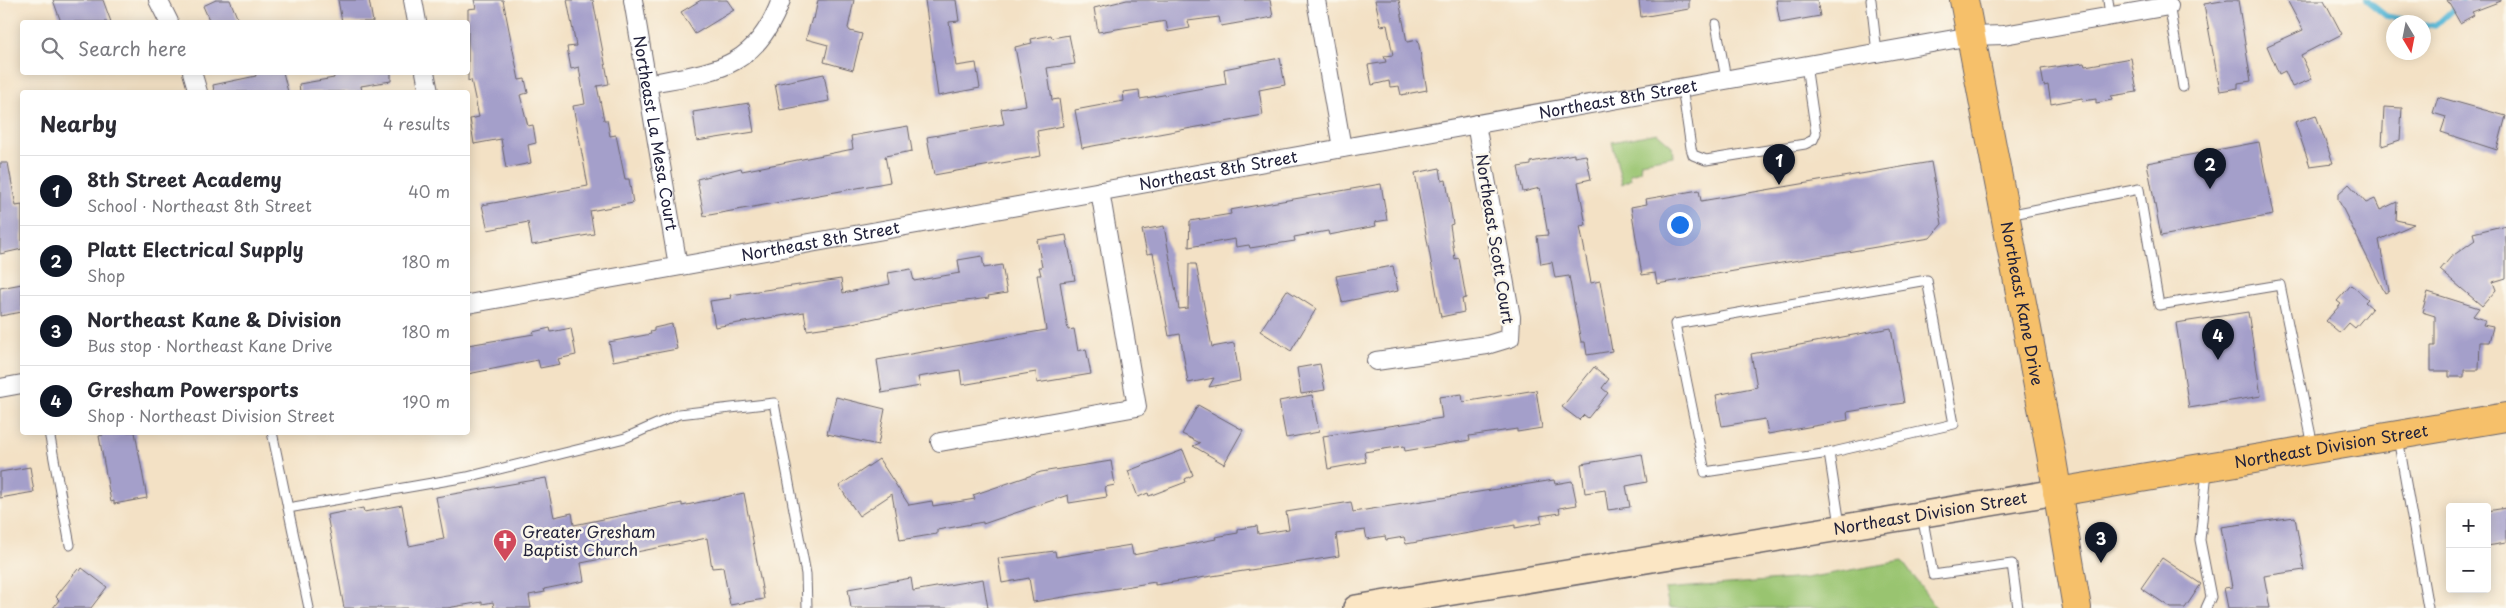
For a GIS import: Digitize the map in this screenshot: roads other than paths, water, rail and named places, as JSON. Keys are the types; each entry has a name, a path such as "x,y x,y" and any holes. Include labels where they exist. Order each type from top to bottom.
{"main road":[{"name":"Northeast Kane Drive","path":"1964,0 2077,608"},
{"name":"Northeast Division Street","path":"2056,492 2506,417"}],"street":[{"path":"158,0 168,20"},
{"path":"413,0 417,20"},
{"name":"Northeast La Mesa Court","path":"633,0 678,266"},
{"path":"647,84 714,71 740,59 758,43 773,22 781,0"},
{"path":"1316,0 1342,148"},
{"name":"Northeast 8th Street","path":"470,304 1971,36 2004,35 2109,8 2168,3"},
{"path":"193,75 197,90"},
{"path":"426,75 429,90"},
{"name":"Northeast Scott Court","path":"1376,361 1487,345 1510,338 1511,317 1476,124"},
{"path":"940,442 1137,407 1100,191"},
{"path":"0,388 20,384"},
{"name":"Northeast Division Street","path":"1356,608 2056,492"}],"lane":[{"path":"1872,0 1877,53"},
{"path":"2168,3 2183,88"},
{"path":"1716,24 1726,79"},
{"path":"1682,87 1691,148 1693,155 1699,158 1706,160 1805,144 1813,140 1816,133 1806,65"},
{"path":"2005,215 2139,189 2159,305 2280,285 2314,449"},
{"path":"1927,280 1954,424 1829,453 1705,472 1675,324 1927,280"},
{"path":"288,508 468,477 625,438 679,414 774,403 806,574 807,608"},
{"path":"50,435 70,545"},
{"path":"273,435 309,608"},
{"path":"2397,435 2428,608"},
{"path":"1829,453 1840,528"},
{"path":"2206,608 2211,597 2200,540 2207,466"},
{"path":"1922,514 1933,575 2012,564 2018,608"}],"waterway":[{"path":"2366,0 2386,16"},
{"path":"2431,25 2435,26 2463,0"}],"place":[{"name":"8th Street Academy","path":"1779,185"},
{"name":"Platt Electrical Supply","path":"2210,189"},
{"name":"Gresham Powersports","path":"2218,360"},
{"name":"Greater Gresham Baptist Church","path":"505,562"},
{"name":"Northeast Kane & Division","path":"2101,563"}]}
